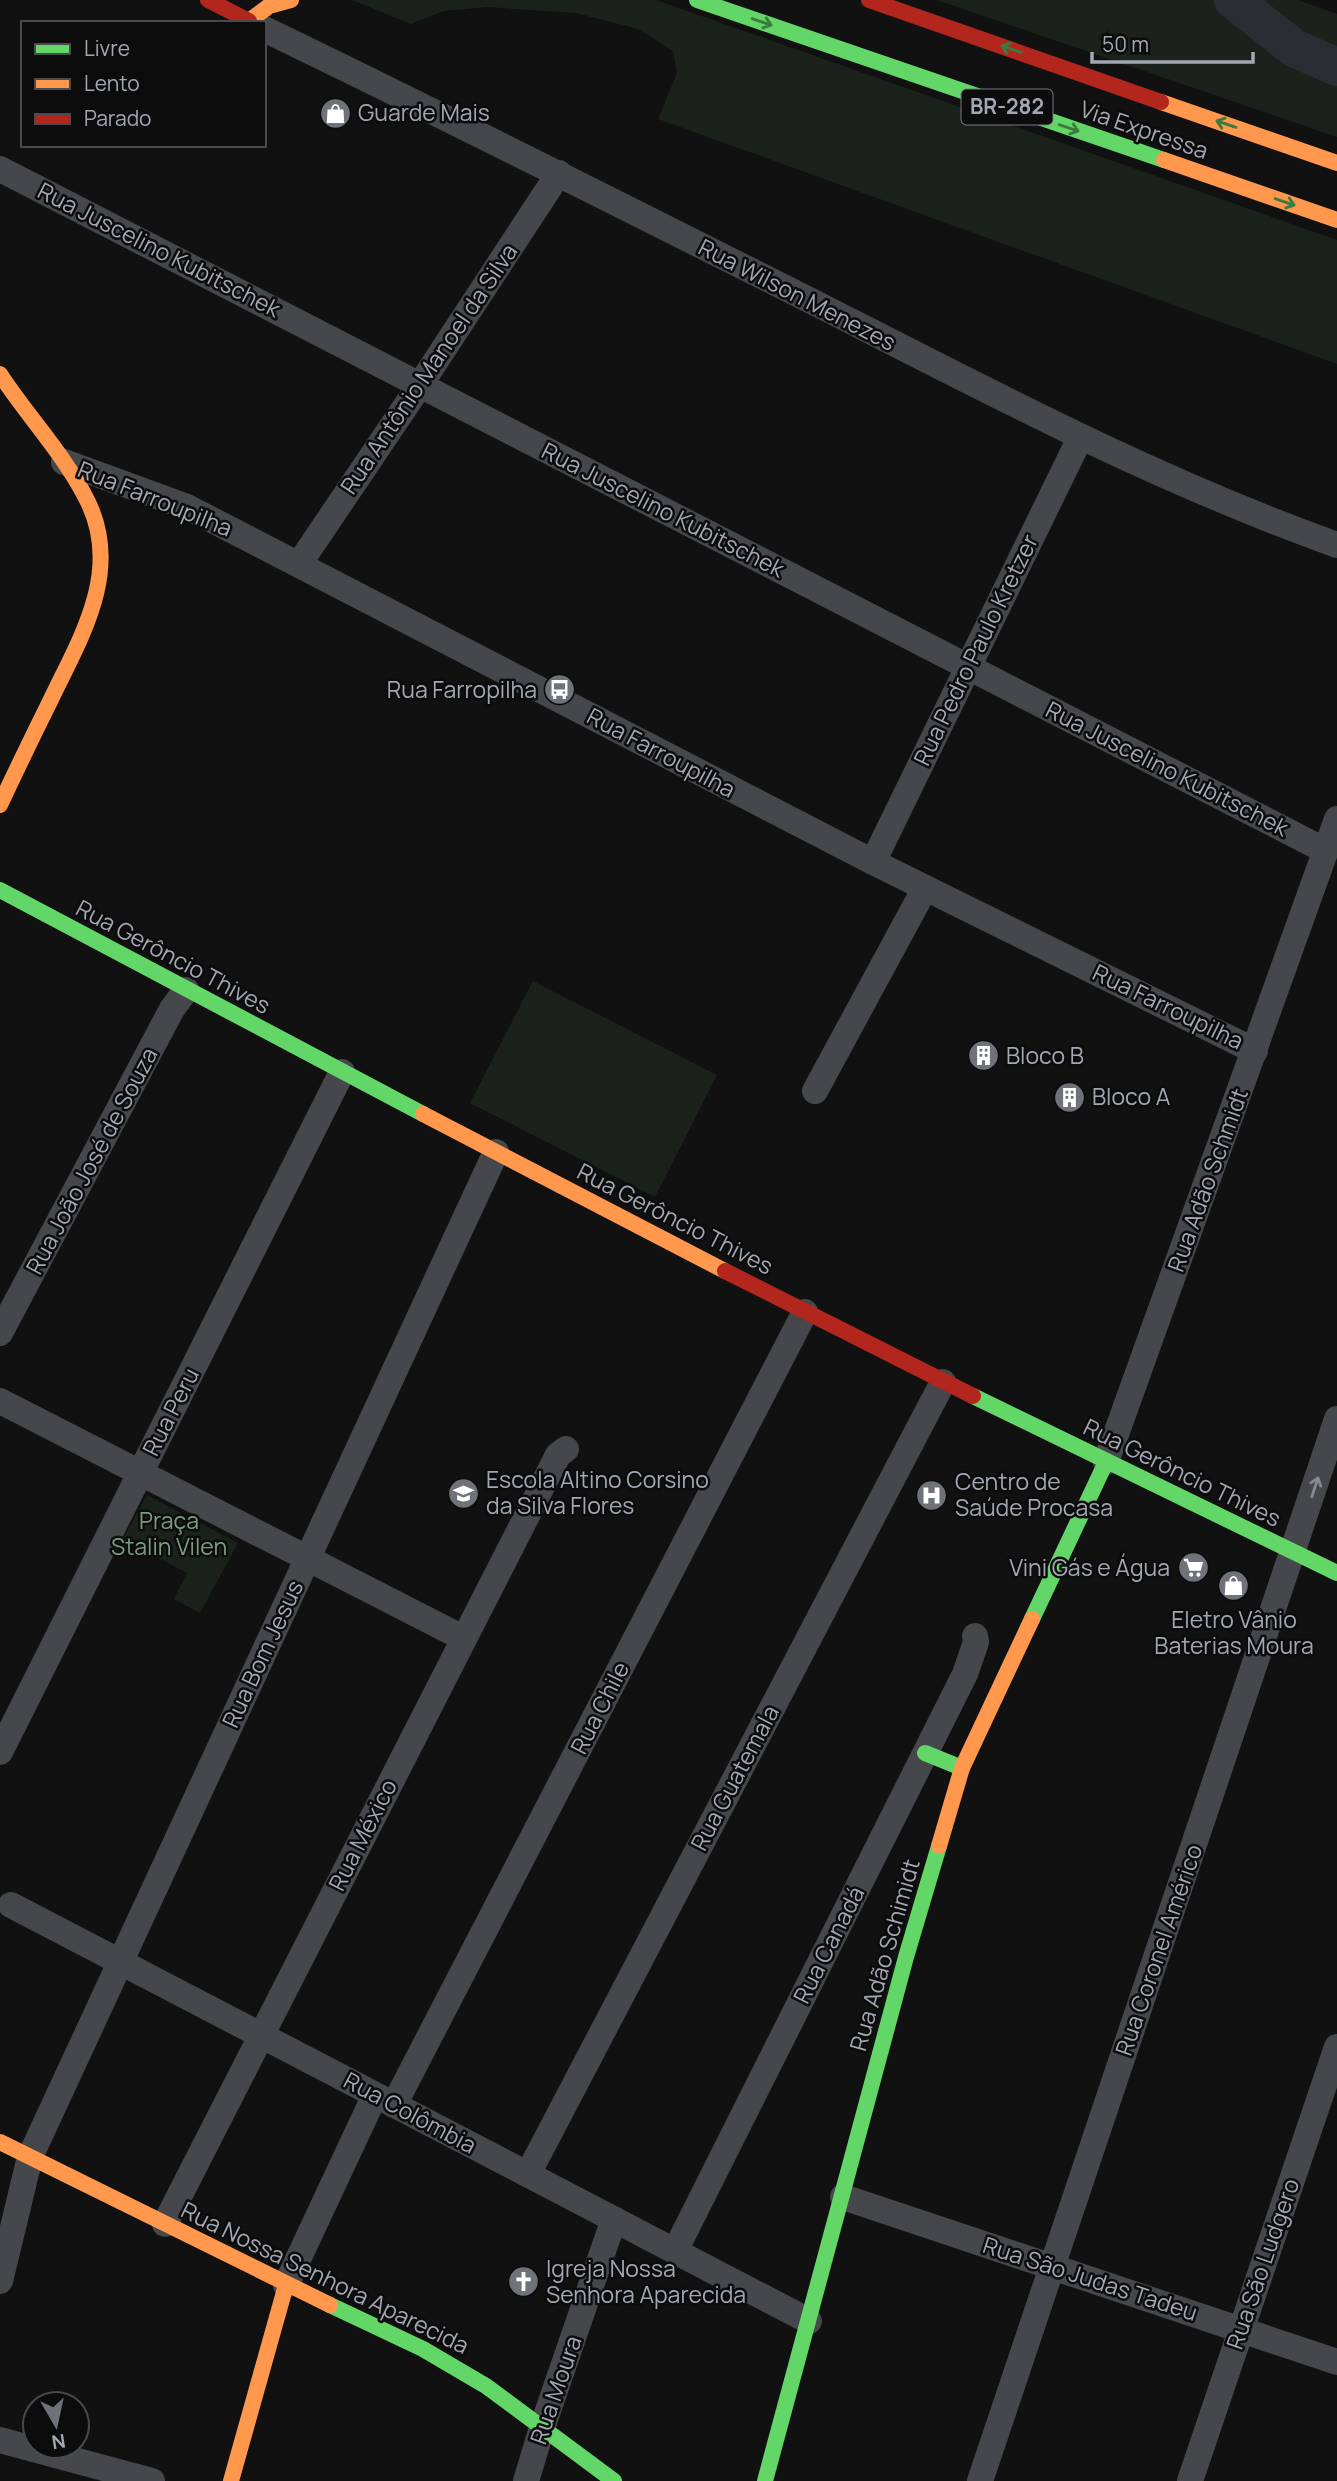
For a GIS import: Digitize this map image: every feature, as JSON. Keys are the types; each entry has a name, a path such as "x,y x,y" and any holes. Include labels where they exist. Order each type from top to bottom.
{"main road":[{"name":"Rua Wilson Menezes","path":"208,0 249,21"},
{"path":"257,21 269,6 291,0"},
{"name":"Via Expressa","path":"697,0 1337,220"},
{"name":"Via Expressa","path":"869,0 1337,163"},
{"path":"0,374 15,399 64,462 89,503 101,555 95,604 0,805"},
{"name":"Rua Gerôncio Thives","path":"0,890 342,1072 805,1312 1337,1573"},
{"name":"Rua Adão Schimidt","path":"765,2481 906,1957 962,1768 1106,1462"},
{"path":"925,1753 962,1768"},
{"name":"Rua Nossa Senhora Aparecida","path":"0,2143 452,2365 486,2386 614,2481"},
{"path":"230,2481 286,2285"}],"street":[{"name":"Rua Wilson Menezes","path":"266,29 559,173 1080,438 1196,491 1337,545"},
{"name":"Rua Juscelino Kubitschek","path":"0,169 1326,851"},
{"name":"Rua Antônio Manoel da Silva","path":"299,564 421,385 559,173"},
{"name":"Rua Pedro Paulo Kretzer","path":"873,862 1080,438"},
{"name":"Rua Farroupilha","path":"64,462 187,506 873,862 1255,1051"},
{"name":"Rua Adão Schmidt","path":"1106,1462 1337,819"},
{"path":"815,1091 925,888"},
{"name":"Rua João José de Souza","path":"0,1333 165,1021 186,990"},
{"name":"Rua Peru","path":"0,1752 342,1072"},
{"name":"Rua Bom Jesus","path":"0,2281 30,2157 496,1152"},
{"name":"Rua Chile","path":"286,2285 805,1312"},
{"name":"Rua Guatemala","path":"528,2174 943,1382"},
{"path":"0,1401 463,1638"},
{"name":"Rua Coronel Américo","path":"979,2481 1337,1419"},
{"name":"Rua México","path":"164,2224 463,1638 558,1455 566,1449"},
{"name":"Rua Canadá","path":"675,2251 965,1674 976,1642 975,1636"},
{"name":"Rua Colômbia","path":"11,1905 809,2321"},
{"name":"Rua São Ludgero","path":"1190,2481 1337,2047"},
{"name":"Rua São Judas Tadeu","path":"843,2197 1337,2362"},
{"name":"Rua Moura","path":"526,2481 614,2219"},
{"path":"0,2440 152,2481"}],"green space":[{"path":"352,0 656,0 1337,240 1337,364 658,119 677,73 673,51 638,29 576,13 487,7 443,11 411,24"},
{"path":"937,0 1298,0 1337,14 1337,137"},
{"path":"533,981 717,1075 655,1197 470,1103"},
{"name":"Praça Stalin Vilen","path":"147,1495 238,1543 200,1613 174,1599 187,1573 123,1539"}],"waterway":[{"path":"1233,0 1294,48 1337,67"}],"traffic: fast":[{"path":"697,0 1164,160"},
{"path":"0,890 423,1114"},
{"path":"973,1396 1337,1573"},
{"path":"1032,1619 1106,1462"},
{"path":"925,1753 962,1768"},
{"path":"765,2481 906,1957 939,1846"},
{"path":"330,2305 423,2349 486,2386 614,2481"}],"traffic: slow":[{"path":"249,21 269,6 291,0"},
{"path":"1161,102 1337,163"},
{"path":"1164,160 1337,220"},
{"path":"0,374 79,485 97,527 101,551 95,598 78,644 0,805"},
{"path":"423,1114 725,1271"},
{"path":"939,1846 962,1768 1032,1619"},
{"path":"0,2142 330,2305"},
{"path":"231,2481 286,2285"}],"traffic: jam":[{"path":"208,0 249,21"},
{"path":"869,0 1161,102"},
{"path":"725,1271 973,1396"}],"place":[{"name":"Guarde Mais","path":"335,113"},
{"name":"Rua Farropilha","path":"560,690"},
{"name":"Bloco B","path":"983,1056"},
{"name":"Bloco A","path":"1069,1097"},
{"name":"Escola Altino Corsino da Silva Flores","path":"463,1493"},
{"name":"Centro de Saúde Procasa","path":"932,1495"},
{"name":"Vini Gás e Água","path":"1193,1568"},
{"name":"Eletro Vânio Baterias Moura","path":"1234,1586"},
{"name":"Igreja Nossa Senhora Aparecida","path":"523,2282"}]}
